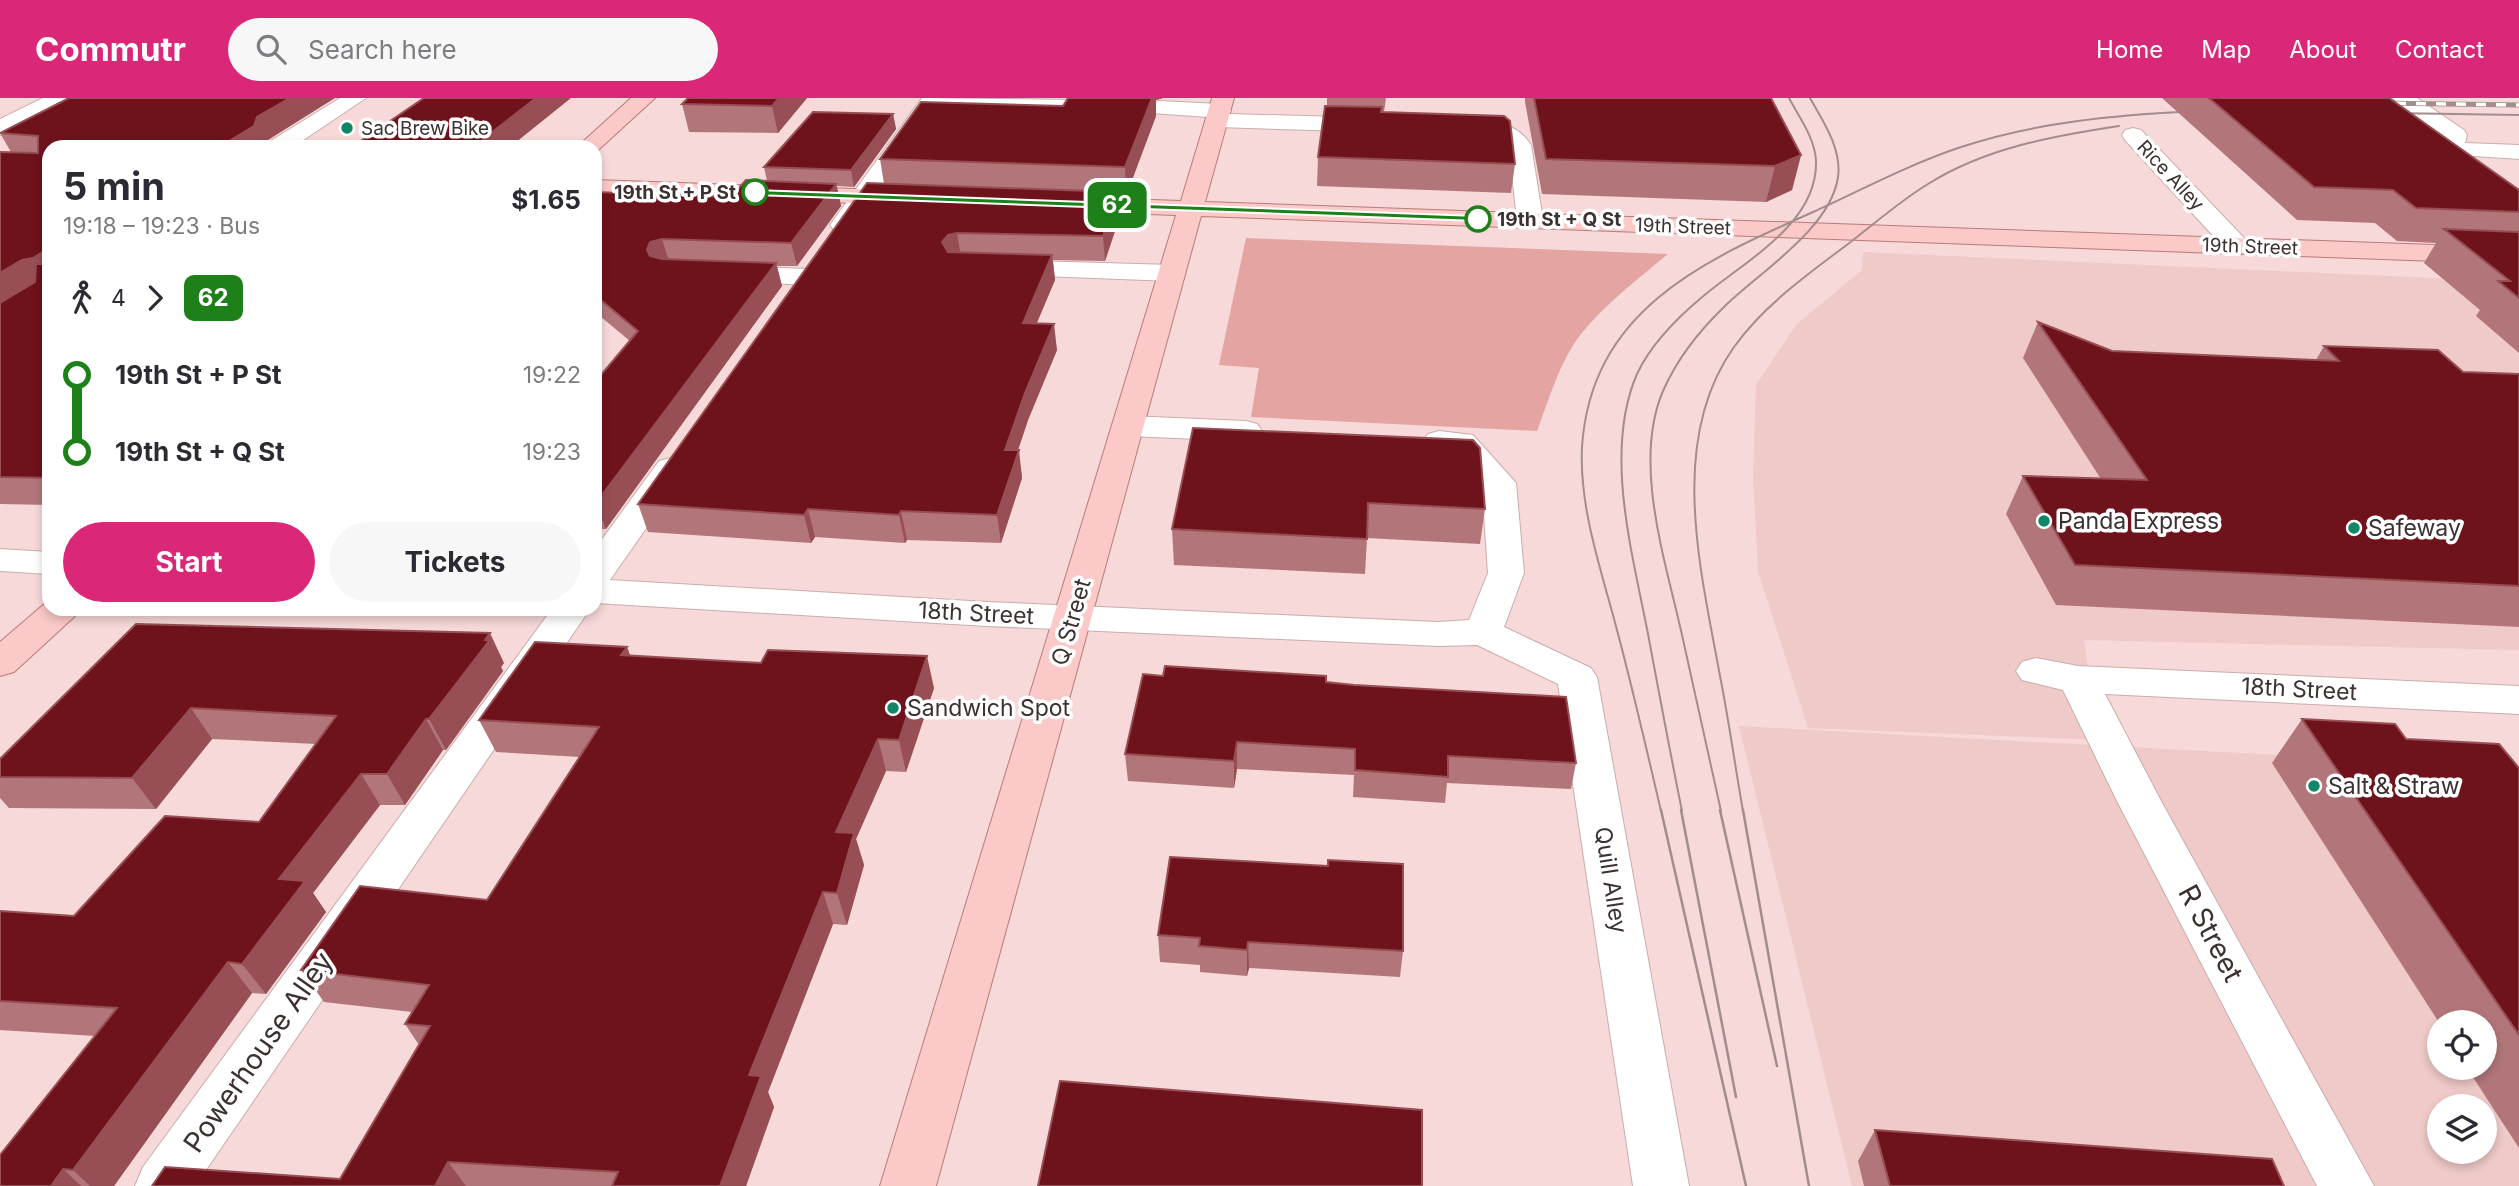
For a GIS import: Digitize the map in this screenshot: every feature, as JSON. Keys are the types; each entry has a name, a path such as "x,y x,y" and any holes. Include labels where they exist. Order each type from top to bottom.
{"main road":[{"path":"597,140 644,98"},
{"name":"Q Street","path":"908,1186 1220,110"},
{"path":"602,187 930,199"},
{"name":"19th Street","path":"1038,203 2519,256"},
{"path":"0,663 53,616"}],"street":[{"path":"348,98 354,98"},
{"path":"288,140 354,98"},
{"path":"2403,98 2456,135 2451,149"},
{"path":"696,273 811,270 932,99 1080,106"},
{"path":"0,128 55,100 130,106"},
{"path":"1159,108 1220,110 1404,126"},
{"path":"1446,127 1501,129 1520,145 1530,220"},
{"name":"Rice Alley","path":"2133,135 2237,246"},
{"path":"2420,137 2451,149 2485,173"},
{"path":"2451,149 2519,152"},
{"path":"974,268 1172,272"},
{"path":"1128,426 1281,433"},
{"path":"1406,439 1462,442 1499,483 1506,573 1483,632"},
{"path":"602,565 689,443"},
{"path":"0,560 42,563"},
{"name":"18th Street","path":"602,591 1438,634 1483,632"},
{"name":"Powerhouse Alley","path":"163,1186 566,616"},
{"name":"Quill Alley","path":"1483,632 1577,677 1661,1186"},
{"name":"18th Street","path":"2057,675 2519,700"},
{"name":"R Street","path":"2057,675 2139,801 2346,1186"}],"shaded area":[{"path":"1246,238 1668,254 1612,302 1581,334 1561,368 1537,431 1251,417 1259,368 1219,365"},
{"path":"1863,252 2519,282 2519,650 2084,640 2098,740 1808,728 1758,571 1753,476 1756,385 1797,324 1862,270"},
{"path":"1739,726 2519,768 2519,1186 1852,1186"}],"building":[{"path":"69,98 290,98 257,117 254,126 231,140 42,140 42,252 0,273 0,152 38,153 38,136 0,133"},
{"path":"424,98 536,98 482,140 362,140"},
{"path":"688,98 779,98 772,106 682,104"},
{"path":"1068,98 1152,98 1125,167 880,159 921,102 1063,106"},
{"path":"1534,98 1771,98 1801,155 1775,166 1546,159"},
{"path":"2209,98 2389,98 2519,190 2519,212 2416,208 2393,190 2314,187"},
{"path":"1325,106 1382,107 1381,112 1504,116 1510,121 1515,164 1318,157"},
{"path":"813,112 893,114 851,170 764,167"},
{"path":"746,180 836,184 791,243 662,239 650,242 647,250 650,256 662,259 776,263 602,495 602,374 638,331 602,301 602,192 731,197"},
{"path":"867,183 1118,192 1103,236 957,233 948,235 942,242 948,252 1052,255 1023,323 1054,324 1005,450 1019,450 997,515 901,511 899,515 808,509 804,515 638,504"},
{"path":"2444,229 2519,232 2519,298 2498,281 2510,281"},
{"path":"36,264 42,264 42,478 0,477 0,303 35,282"},
{"name":"Safeway","path":"2038,322 2112,351 2339,361 2324,346 2438,350 2463,372 2519,374 2519,586 2075,565 2023,476 2147,480"},
{"path":"1193,428 1473,440 1480,448 1485,509 1368,503 1367,539 1172,529"},
{"path":"136,624 490,633 485,640 489,641 429,719 426,719 387,774 361,774 279,879 305,881 242,964 228,962 73,1170 63,1169 51,1186 0,1186 0,1155 117,1008 0,1001 0,911 74,916 165,816 259,822 336,716 191,708 132,778 0,777 0,759"},
{"path":"535,642 627,647 621,655 761,663 768,650 927,656 899,740 878,739 836,832 854,833 837,893 823,892 749,1075 761,1076 720,1186 612,1186 618,1172 448,1162 435,1186 152,1186 165,1167 340,1179 430,1026 405,1024 429,985 301,970 360,886 487,900 599,727 479,720"},
{"path":"1165,666 1326,676 1326,682 1354,685 1566,697 1576,763 1448,756 1448,777 1355,770 1355,749 1237,742 1234,761 1125,754 1143,674 1163,676"},
{"path":"2302,719 2395,724 2406,739 2499,744 2519,768 2519,1035"},
{"path":"1170,857 1328,866 1328,860 1403,864 1403,951 1248,942 1247,950 1199,946 1200,938 1158,935"},
{"path":"1060,1081 1422,1110 1422,1186 1038,1186"},
{"path":"1875,1130 2272,1159 2284,1186 1890,1186"}],"tram line":[{"path":"1789,98 1813,144 1816,161 1813,183 1805,204 1793,221"},
{"path":"1810,98 1826,126 1837,156 1838,177 1828,205"},
{"path":"1828,205 1939,155 1987,139 2046,126 2197,111"},
{"path":"2390,113 2519,115"},
{"path":"1743,811 1698,551 1695,465 1701,423 1713,384 1734,347 1772,304 1928,184 1996,152 2045,139 2119,126"},
{"path":"1721,811 1655,513 1651,481 1654,419 1669,379 1698,335 1725,306 1792,248 1828,205"},
{"path":"1793,221 1828,205"},
{"path":"1661,811 1593,540 1584,494 1582,447 1590,400 1606,359 1630,325 1660,296 1732,250 1793,221"},
{"path":"1682,811 1624,504 1622,436 1627,404 1643,363 1673,323 1775,240 1793,221"},
{"path":"1661,810 1746,1186"},
{"path":"1681,810 1736,1097"},
{"path":"1720,810 1777,1066"},
{"path":"1743,810 1809,1186"}],"railway":[{"path":"2376,103 2519,105"}],"bus line":[{"name":"62","path":"755,192 1478,219"}],"place":[{"name":"Sac Brew Bike","path":"347,128"},
{"name":"19th St + P St","path":"755,192"},
{"name":"19th St + Q St","path":"1478,219"},
{"name":"Panda Express","path":"2044,521"},
{"name":"Safeway","path":"2354,528"},
{"name":"Sandwich Spot","path":"893,708"},
{"name":"Salt & Straw","path":"2314,786"}]}
